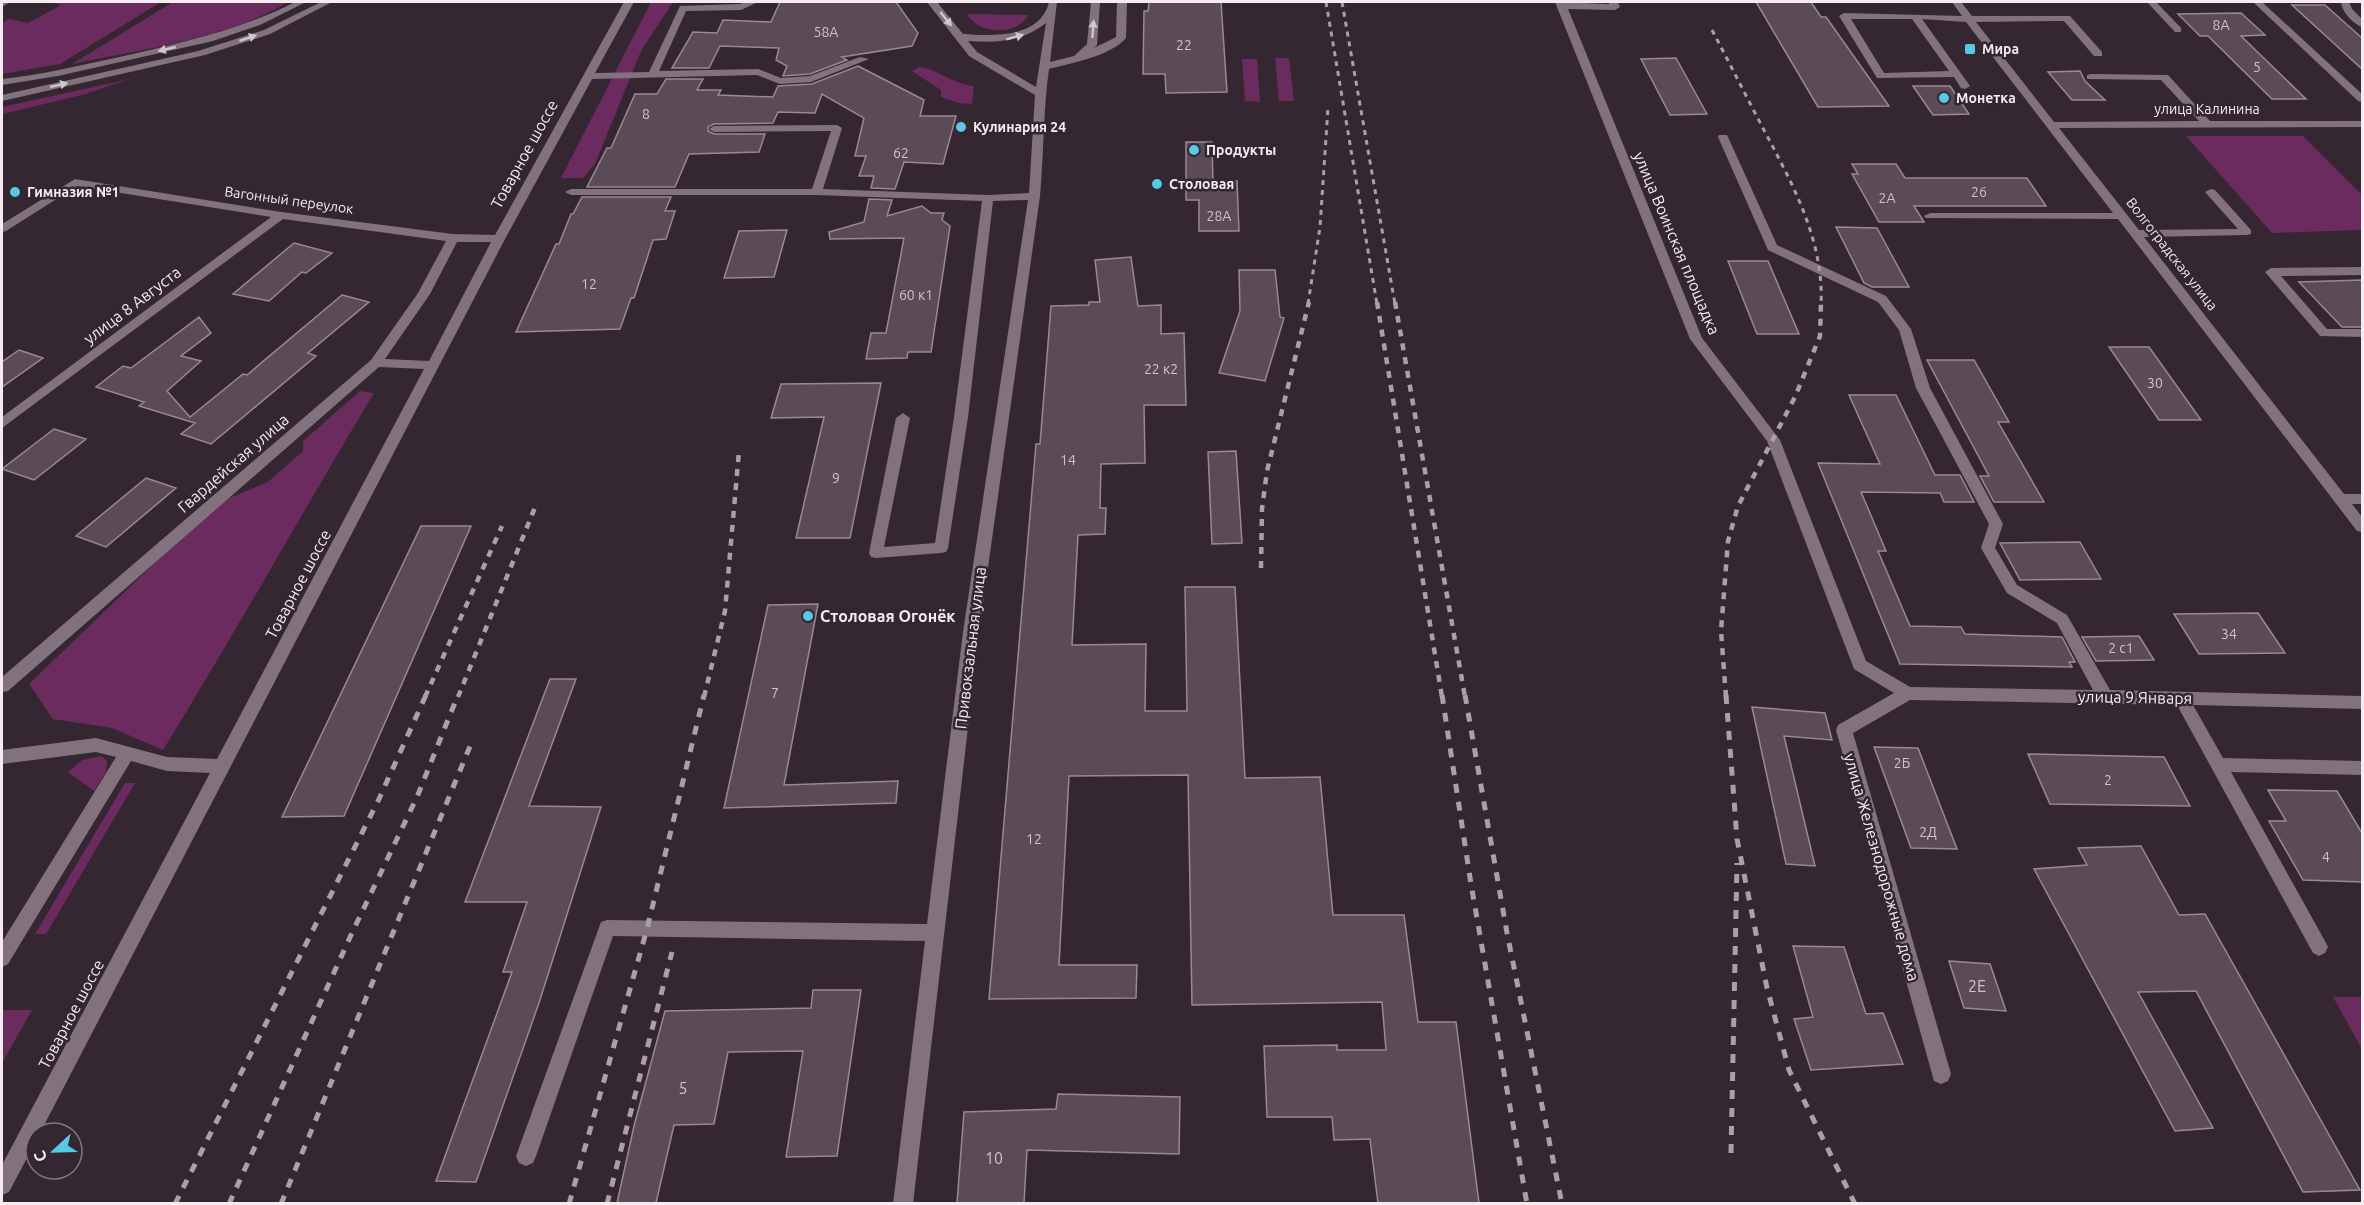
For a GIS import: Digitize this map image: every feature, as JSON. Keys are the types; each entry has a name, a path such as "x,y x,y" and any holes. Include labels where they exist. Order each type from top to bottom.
{"street":[{"path":"2,82 27,80 171,48 233,31 301,2"},
{"path":"2,98 201,53 267,32 327,2"},
{"name":"Товарное шоссе","path":"2,1185 499,238 629,2"},
{"path":"652,75 682,8 741,7 753,2"},
{"path":"932,2 973,54 1041,94"},
{"path":"1078,58 1092,45 1095,2"},
{"path":"1044,67 1095,53 1121,38 1122,2"},
{"path":"1561,4 1615,7 1613,2"},
{"name":"Волгоградская улица","path":"1956,2 2124,216 2362,527"},
{"path":"2151,2 2178,30"},
{"path":"2256,2 2362,99"},
{"path":"2345,2 2347,10 2362,24"},
{"name":"улица Воинская площадка","path":"1561,4 1696,339 1773,440 1860,665 1908,693"},
{"name":"Привокзальная улица","path":"959,37 1000,40 1017,37 1030,32 1053,7"},
{"name":"Привокзальная улица","path":"903,1203 971,632 1034,196 1041,94 1053,7"},
{"path":"1957,74 1881,76 1844,16 1970,19 2067,18 2098,54"},
{"path":"1915,16 1965,86"},
{"path":"587,76 758,72 780,81 811,79 864,59"},
{"path":"2091,77 2164,77 2207,124"},
{"name":"улица Калинина","path":"2052,125 2362,124"},
{"path":"714,129 837,128 816,192"},
{"path":"1723,137 1772,247 1882,299 1905,329 1923,388 1996,524 1988,548 2012,589 2061,619 2105,697"},
{"name":"Вагонный переулок","path":"2,229 75,182 281,215 453,238 499,238"},
{"path":"571,192 816,192 988,198 1034,196"},
{"path":"2137,234 2247,232 2211,192"},
{"path":"903,418 876,553 941,548 961,417 988,198"},
{"name":"улица 8 Августа","path":"2,423 281,215"},
{"path":"1930,216 2124,216"},
{"name":"Гвардейская улица","path":"2,686 376,363 424,294 453,238"},
{"path":"2362,272 2271,272 2324,333 2362,333"},
{"path":"376,363 433,365"},
{"path":"2341,499 2362,499"},
{"name":"улица 9 Января","path":"1908,693 2362,702"},
{"name":"улица Железнодорожные дома","path":"1908,693 1844,730 1941,1074"},
{"path":"2181,698 2319,947"},
{"path":"2,757 96,745 167,764 223,766"},
{"path":"2,958 127,754"},
{"path":"2218,765 2362,768"},
{"path":"526,1156 607,928 936,933"}],"shaded area":[{"path":"49,2 161,2 60,64 2,74 2,23 9,19 28,23 61,5"},
{"path":"173,2 288,2 264,15 211,34 155,48 72,64"},
{"path":"651,2 673,2 641,51 595,164 583,178 561,178"},
{"path":"967,14 1029,15 1016,27 998,30 980,26"},
{"path":"1275,58 1289,58 1294,101 1279,101"},
{"path":"1242,59 1257,59 1260,102 1245,101"},
{"path":"919,67 974,86 972,104 958,103 941,97 941,90 912,71"},
{"path":"130,79 82,95 2,114 2,107"},
{"path":"2186,136 2303,136 2362,195 2362,230 2272,233"},
{"path":"360,391 374,393 163,750 112,728 53,719 29,684 217,503 268,482 303,451 303,441"},
{"path":"101,756 107,761 106,772 94,791 68,772 82,760"},
{"path":"125,783 135,783 46,934 35,934"},
{"path":"2333,997 2362,997 2362,1049"},
{"path":"2,1010 32,1010 2,1063"}],"building":[{"path":"780,2 896,2 918,33 912,46 842,57 847,60 810,74 783,76 787,66 776,60 779,48 720,46 709,68 672,68 693,32 717,33 723,20 771,22"},
{"path":"1149,2 1221,2 1227,92 1166,93 1165,74 1143,74 1144,11 1148,11"},
{"path":"1756,2 1811,2 1821,17 1826,17 1889,106 1818,107"},
{"path":"2292,5 2325,5 2362,38 2362,69"},
{"path":"2241,13 2265,35 2241,36 2306,99 2272,99 2208,36 2200,36 2178,14"},
{"path":"1676,58 1707,114 1670,115 1641,59"},
{"path":"858,66 924,100 920,116 956,116 943,164 904,162 895,189 871,188 874,176 859,176 866,156 855,156 864,118 822,94 815,113 778,112 773,123 714,124 708,127 708,131 714,134 765,134 759,152 689,154 675,187 587,187 607,148 611,148 635,94 657,94 666,79 703,79 697,90 721,90 718,95 773,97 778,86 812,84"},
{"path":"2080,71 2085,81 2105,100 2072,100 2048,72"},
{"path":"1913,86 1950,86 1969,114 1933,115"},
{"path":"1186,142 1212,142 1213,181 1237,181 1239,231 1199,231 1199,200 1186,200"},
{"path":"1852,164 1896,164 1905,178 2027,178 2046,206 1914,206 1924,222 1879,222 1852,174 1858,174"},
{"path":"582,197 671,197 665,211 675,211 666,239 653,240 634,298 631,298 620,329 516,332 556,244 559,244 571,214"},
{"path":"869,199 892,200 887,216 922,206 931,213 944,213 942,220 950,226 931,352 908,352 907,358 866,359 871,333 886,333 904,238 830,239 829,232 864,222"},
{"path":"1836,227 1877,228 1909,287 1872,287 1864,283"},
{"path":"787,230 774,277 724,278 739,231"},
{"path":"294,243 332,253 306,273 302,272 269,301 233,294"},
{"path":"1131,257 1138,306 1161,305 1161,334 1184,333 1186,405 1144,405 1145,463 1101,464 1100,508 1106,508 1105,534 1078,535 1072,645 1146,644 1145,711 1187,711 1185,587 1235,587 1245,778 1320,777 1333,915 1404,915 1418,1022 1456,1022 1479,1203 1378,1203 1370,1139 1334,1140 1332,1117 1267,1117 1264,1046 1337,1045 1337,1050 1386,1050 1382,1002 1192,1005 1188,775 1069,776 1059,965 1137,965 1136,998 989,999 1036,444 1040,444 1051,306 1089,305 1089,302 1100,302 1095,260"},
{"path":"1728,261 1768,261 1799,334 1757,334"},
{"path":"1239,270 1275,270 1280,317 1284,318 1265,381 1219,373 1240,311"},
{"path":"2362,280 2362,327 2342,327 2299,282"},
{"path":"342,295 369,302 308,353 316,356 211,444 181,434 195,423 139,406 144,402 96,387 123,366 131,368 199,317 211,333 181,356 201,361 167,391 190,417 243,374 247,375"},
{"path":"2109,347 2149,347 2201,420 2159,420"},
{"path":"19,350 43,358 2,387 2,362"},
{"path":"1927,360 1974,360 2009,422 1998,422 2044,502 1994,502 1980,476 1989,476"},
{"path":"881,383 850,538 796,538 824,417 771,418 781,384"},
{"path":"1849,395 1896,395 1935,475 1960,475 1974,502 1944,502 1940,493 1861,492 1886,551 1878,551 1910,626 1961,627 1965,634 2062,637 2075,662 2069,662 2072,667 1900,664 1818,463 1880,464"},
{"path":"54,429 86,439 34,480 2,469"},
{"path":"1236,451 1242,543 1212,544 1208,452"},
{"path":"146,478 176,488 106,547 76,536"},
{"path":"421,526 471,526 344,816 282,817"},
{"path":"2080,542 2101,579 2020,580 2000,543"},
{"path":"818,604 784,785 898,781 896,803 724,808 768,605"},
{"path":"2258,613 2285,653 2199,654 2174,614"},
{"path":"2139,636 2154,660 2096,661 2082,637"},
{"path":"550,679 576,679 529,806 601,807 539,1003 476,1182 436,1181 512,972 503,972 527,902 465,902"},
{"path":"1752,707 1825,713 1832,740 1784,736 1815,866 1786,864"},
{"path":"1874,747 1918,748 1957,849 1911,848"},
{"path":"2028,754 2164,757 2190,806 2050,804"},
{"path":"2268,790 2337,791 2362,833 2362,882 2303,880 2269,821 2286,821"},
{"path":"2141,846 2179,915 2205,914 2360,1190 2303,1192 2196,991 2138,992 2213,1128 2175,1131 2034,869 2087,865 2078,848"},
{"path":"1793,946 1844,947 1866,1014 1883,1013 1903,1064 1811,1070 1794,1019 1813,1017"},
{"path":"1949,961 1990,964 2006,1011 1964,1008"},
{"path":"813,990 861,990 837,1156 786,1157 803,1051 728,1052 714,1124 674,1125 656,1203 617,1203 634,1126 665,1011 811,1008"},
{"path":"1058,1094 1180,1097 1179,1154 1027,1150 1024,1203 957,1203 964,1112 1056,1109"}],"railway":[{"path":"1326,2 1377,304"},
{"path":"1342,2 1395,304"},
{"path":"1712,30 1786,172 1805,214 1817,258 1821,281 1821,302"},
{"path":"1308,304 1320,227 1328,108"},
{"path":"1261,568 1262,509 1267,471 1309,302"},
{"path":"1377,302 1442,697"},
{"path":"1395,302 1465,697"},
{"path":"1726,697 1721,631 1728,541 1738,506 1795,397 1820,336 1821,302"},
{"path":"704,697 725,611 739,451"},
{"path":"458,697 536,505"},
{"path":"425,697 502,526"},
{"path":"175,1204 379,799 426,695"},
{"path":"229,1204 351,935 417,797 458,695"},
{"path":"569,1204 647,929 704,695"},
{"path":"1442,695 1471,884 1527,1204"},
{"path":"1465,695 1507,933 1562,1204"},
{"path":"1726,695 1737,839 1767,988 1789,1070 1855,1204"},
{"path":"281,1204 473,739"},
{"path":"1731,1153 1737,863"},
{"path":"607,1204 672,952"}],"place":[{"name":"Мира","path":"1970,49"},
{"name":"Монетка","path":"1944,98"},
{"name":"Кулинария 24","path":"961,127"},
{"name":"Продукты","path":"1194,150"},
{"name":"Столовая","path":"1157,184"},
{"name":"Гимназия №1","path":"15,192"},
{"name":"Столовая Огонёк","path":"808,616"}]}
